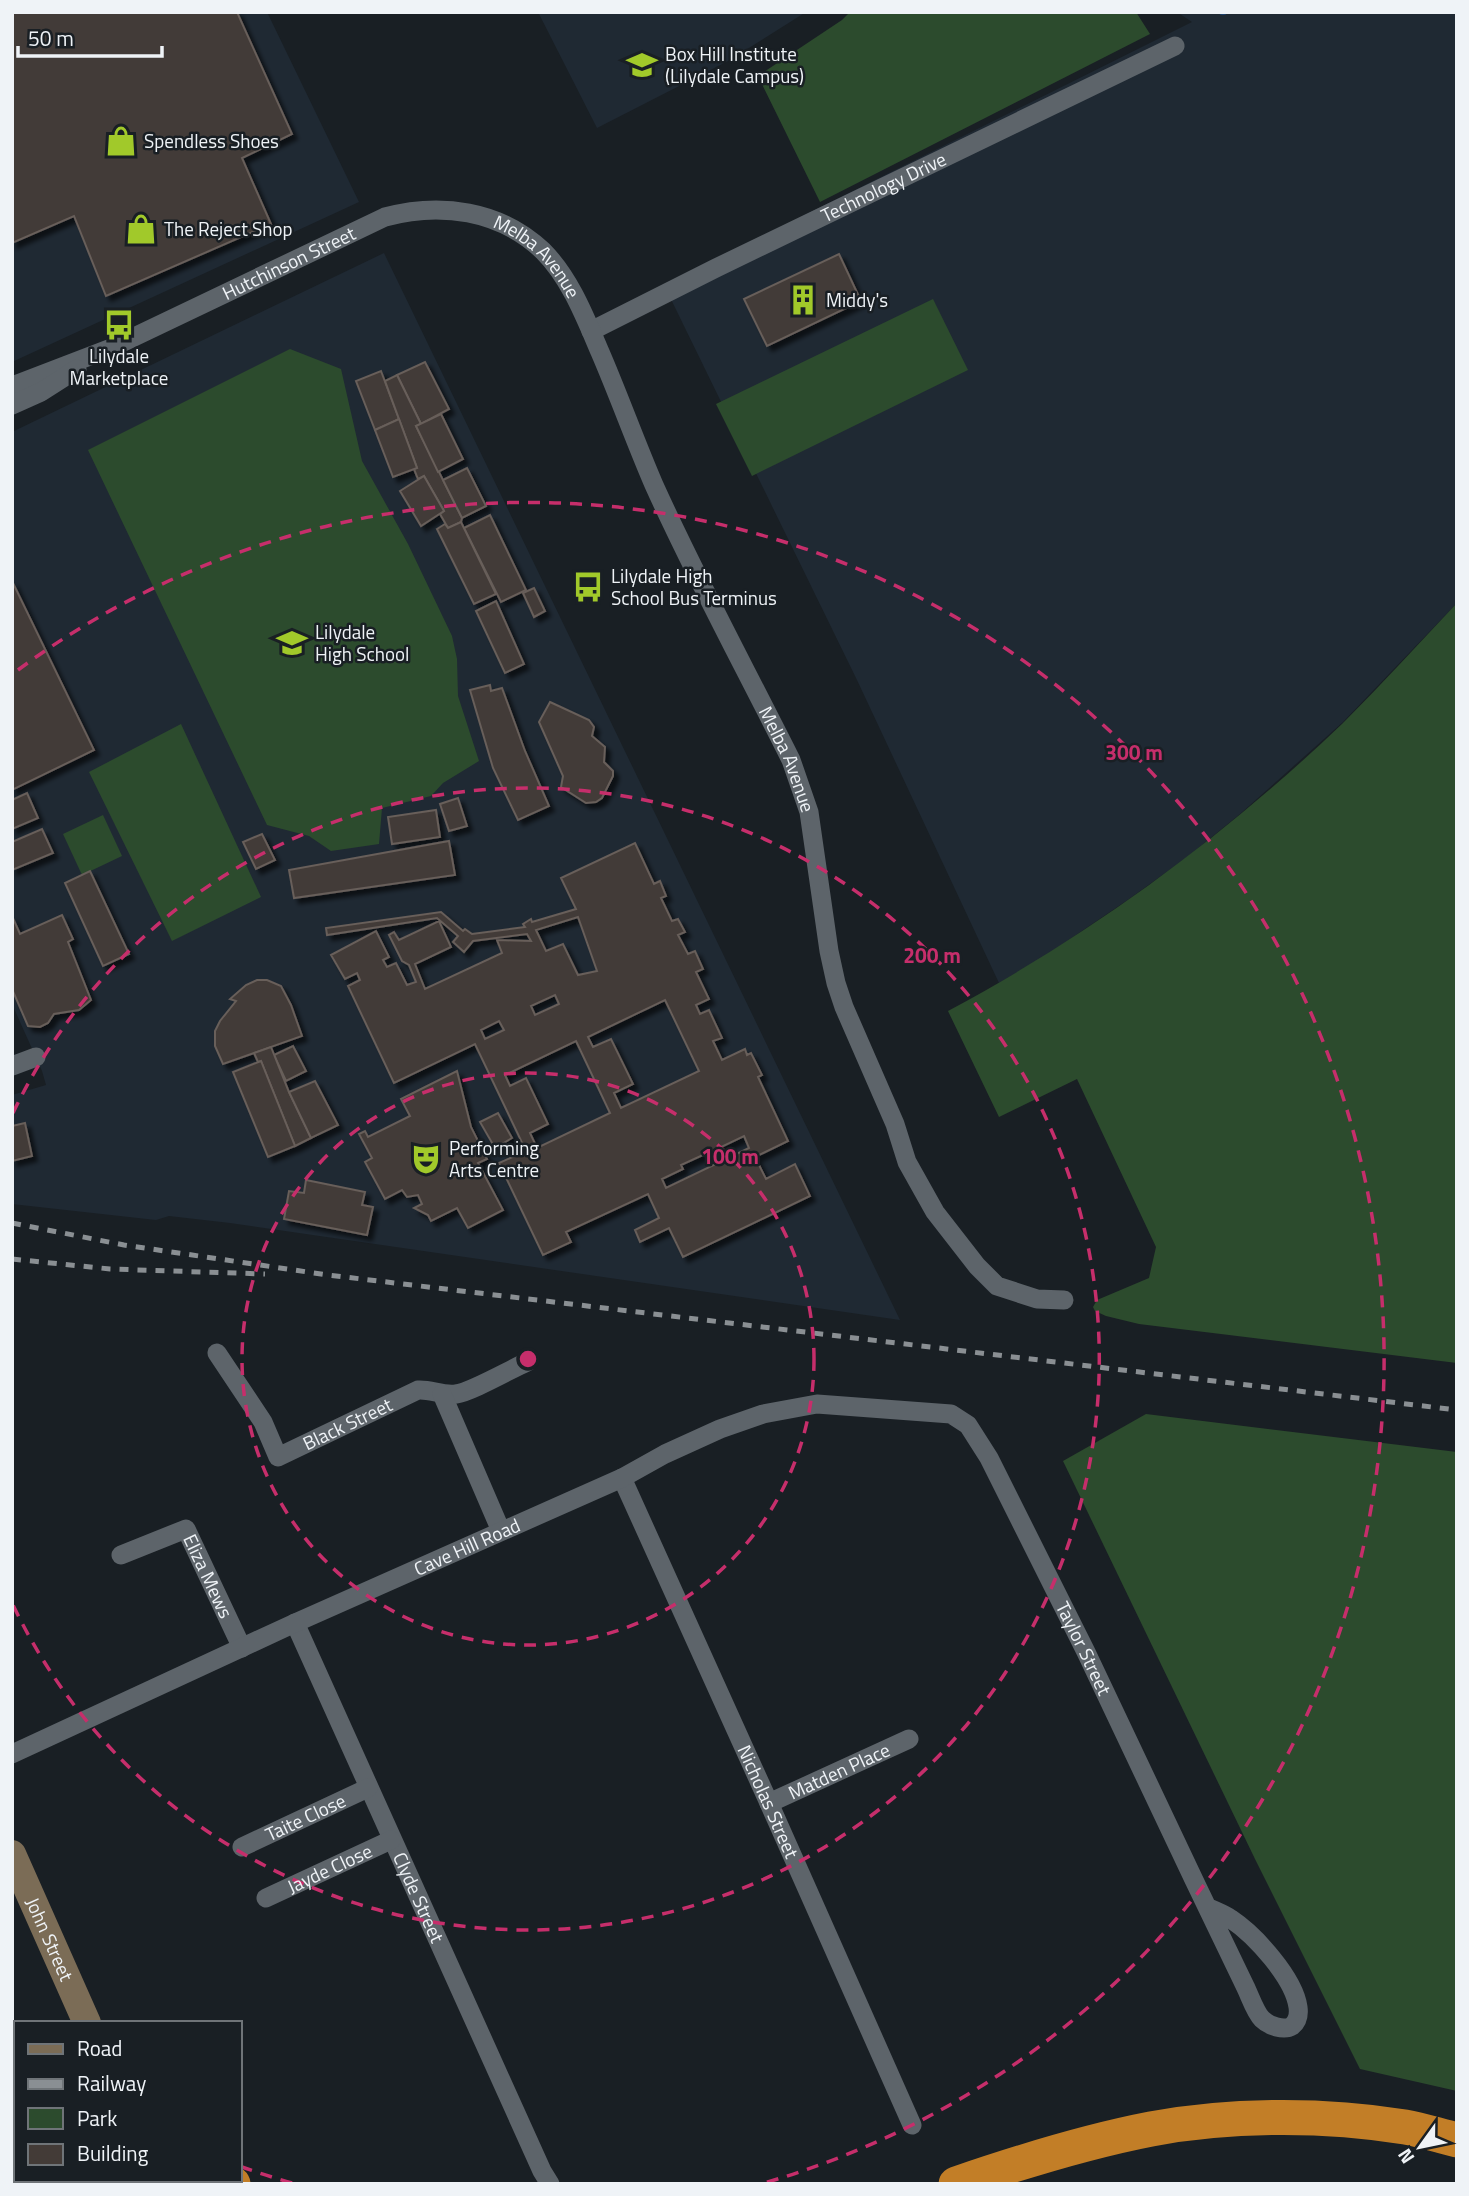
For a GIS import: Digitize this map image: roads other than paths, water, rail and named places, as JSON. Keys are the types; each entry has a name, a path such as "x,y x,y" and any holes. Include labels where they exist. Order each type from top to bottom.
{"highway":[{"path":"957,2184 1029,2159 1093,2141 1210,2121 1295,2118 1348,2121 1406,2127 1457,2140"}],"main road":[{"name":"John Street","path":"12,1854 86,2021"}],"street":[{"name":"Technology Drive","path":"591,331 729,261 1175,46"},
{"name":"Hutchinson Street","path":"12,386 111,348 385,217 423,209 474,213"},
{"name":"Melba Avenue","path":"474,213 514,230 544,252 569,286 591,331 667,513 780,737 801,784 809,812 836,983 895,1124 908,1162 935,1212 977,1266 997,1286 1037,1299 1064,1300"},
{"name":"Hutchinson Street","path":"12,405 41,392 111,348"},
{"path":"12,1066 36,1057"},
{"name":"Black Street","path":"218,1353 262,1422 278,1457 418,1390 430,1389 442,1394 459,1394 527,1362"},
{"path":"442,1394 501,1531"},
{"name":"Cave Hill Road","path":"12,1754 295,1623 622,1478 709,1434 763,1414 817,1404 939,1412"},
{"name":"Taylor Street","path":"939,1412 951,1414 968,1425 989,1458 1086,1652 1207,1907 1262,2019 1280,2028 1293,2025 1298,2017 1298,2004 1287,1979 1241,1926 1207,1907"},
{"name":"Nicholas Street","path":"622,1478 912,2125"},
{"name":"Eliza Mews","path":"121,1555 186,1529 243,1648"},
{"name":"Clyde Street","path":"295,1623 546,2180"},
{"name":"Matden Place","path":"769,1802 909,1739"},
{"name":"Taite Close","path":"242,1847 368,1788"},
{"name":"Jayde Close","path":"266,1898 391,1840"}],"railway":[{"path":"12,1223 124,1245 328,1275 1457,1410"},
{"path":"12,1259 110,1269 265,1274"}],"place":[{"name":"Box Hill Institute (Lilydale Campus)","path":"642,65"},
{"name":"Spendless Shoes","path":"121,141"},
{"name":"The Reject Shop","path":"141,229"},
{"name":"Middy's","path":"803,300"},
{"name":"Lilydale Marketplace","path":"119,325"},
{"name":"Lilydale High School Bus Terminus","path":"588,587"},
{"name":"Lilydale High School","path":"292,643"},
{"name":"Performing Arts Centre","path":"426,1159"}]}
